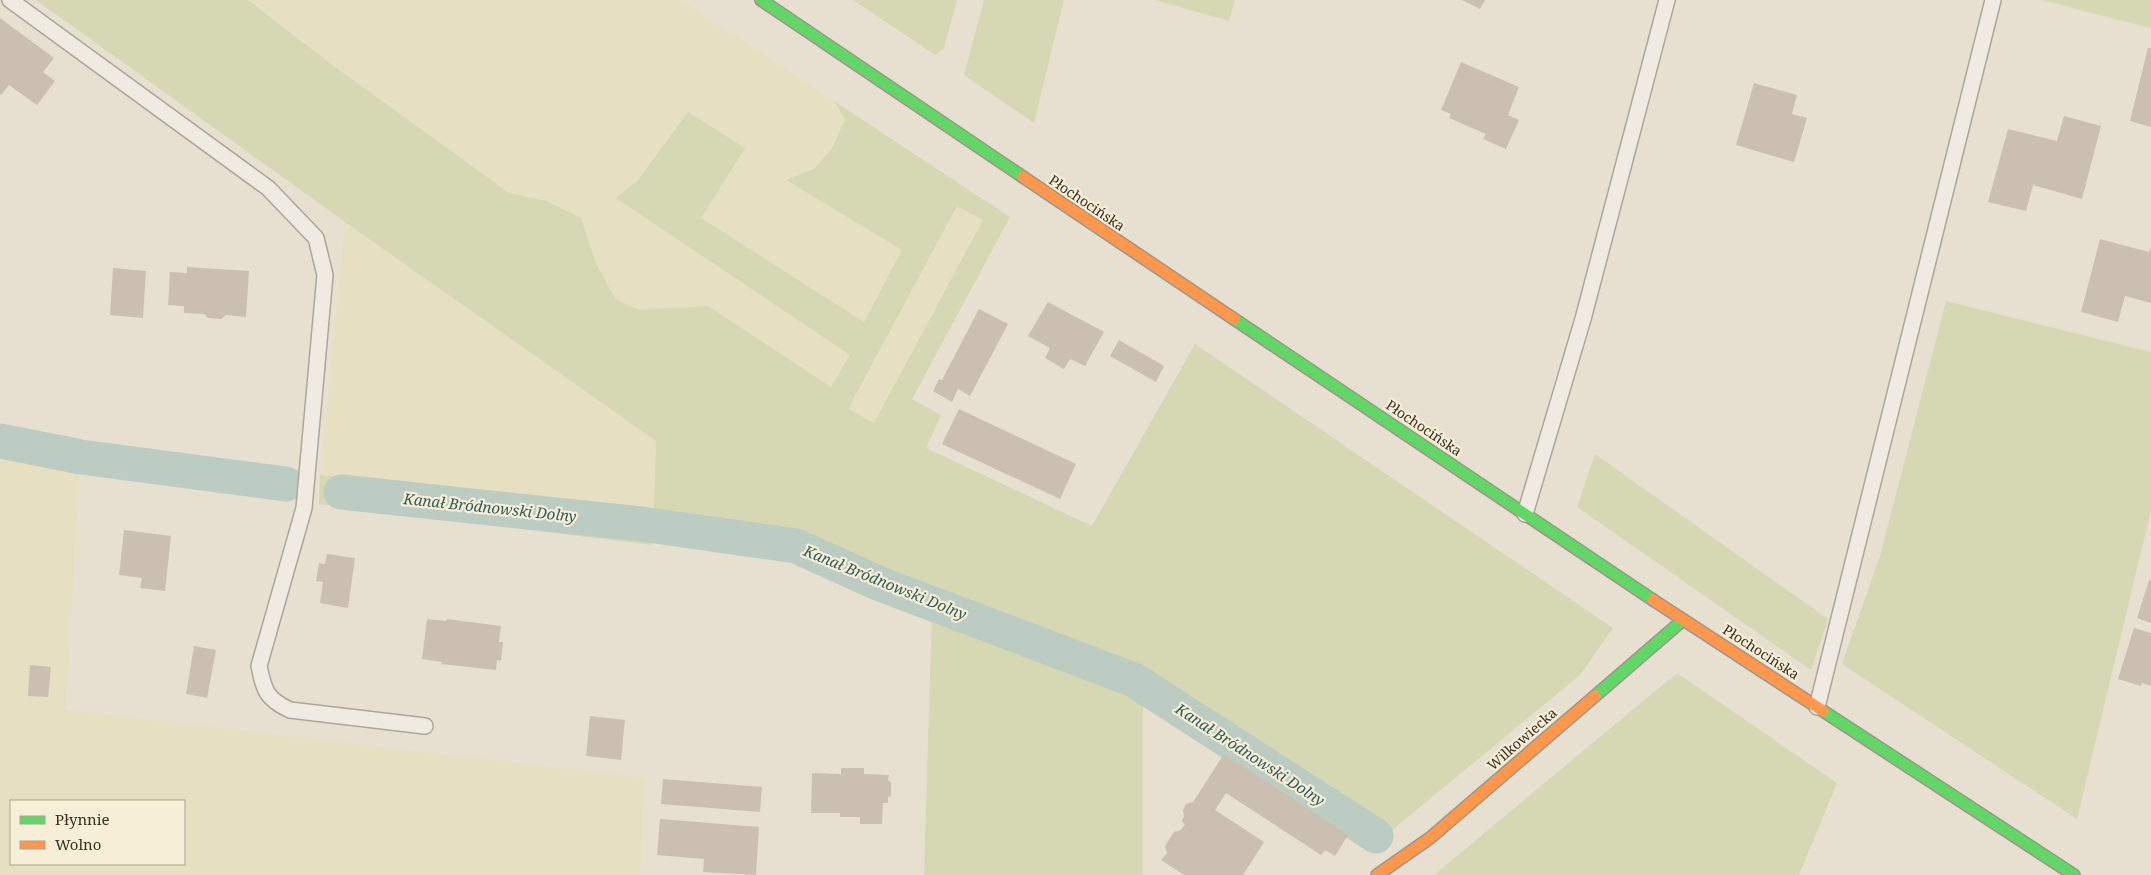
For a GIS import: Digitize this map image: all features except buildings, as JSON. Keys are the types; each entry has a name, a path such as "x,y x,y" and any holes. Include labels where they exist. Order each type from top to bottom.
{"main road":[{"name":"Płochocińska","path":"761,0 1683,620 2074,875"},
{"name":"Wilkowiecka","path":"1377,875 1430,838 1683,620"}],"lane":[{"path":"10,0 268,188 316,238 325,275 304,508 259,666 263,687 275,703 290,710 425,726"},
{"path":"1525,514 1583,320 1667,0"},
{"path":"1817,707 1993,0"}],"shaded area":[{"path":"248,0 680,0 834,101 845,120 831,150 814,169 787,180 902,250 864,322 700,218 745,148 688,112 638,180 617,198 850,355 831,387 708,306 639,310 614,299 596,263 581,218 546,201 509,193 331,64"},
{"path":"957,205 983,220 874,424 847,409"},
{"path":"345,222 656,441 654,515 320,475"},
{"path":"0,451 80,466 66,710 645,778 640,875 0,875"}],"green space":[{"path":"36,0 248,0 331,64 509,193 546,201 581,218 596,263 615,299 639,310 708,306 831,387 850,355 616,198 638,180 688,112 745,148 701,218 864,322 902,250 786,180 814,169 831,150 845,120 834,101 1010,217 912,399 941,415 926,448 1092,526 1195,344 1613,628 1580,675 1386,835 1366,844 1340,824 1143,693 1143,875 924,875 932,611 803,560 755,547 654,535 652,545 319,504 320,475 654,515 656,441 345,222","holes":["957,206 983,220 874,423 848,409"]},
{"path":"853,0 957,0 944,48 935,55"},
{"path":"984,0 1064,0 1034,123 964,75"},
{"path":"1155,0 1235,0 1229,21"},
{"path":"2041,0 2151,0 2151,28"},
{"path":"1946,301 2151,352 2151,510 2077,819 1842,664 1880,556"},
{"path":"0,433 83,449 296,473 296,495 80,466 0,451"},
{"path":"1595,454 1828,619 1811,670 1577,507"},
{"path":"1677,673 1837,783 1799,875 1434,875"}],"waterway":[{"name":"Kanał Bródnowski Dolny","path":"0,441 81,457 286,484"},
{"name":"Kanał Bródnowski Dolny","path":"341,492 641,524 796,546 880,584 1134,680 1376,836"}],"traffic: fast":[{"path":"761,0 1023,177"},
{"path":"1234,319 1653,600"},
{"path":"1595,696 1683,620"},
{"path":"1823,711 2074,875"}],"traffic: slow":[{"path":"1023,177 1234,319"},
{"path":"1653,600 1823,711"},
{"path":"1377,875 1430,838 1595,696"}]}
